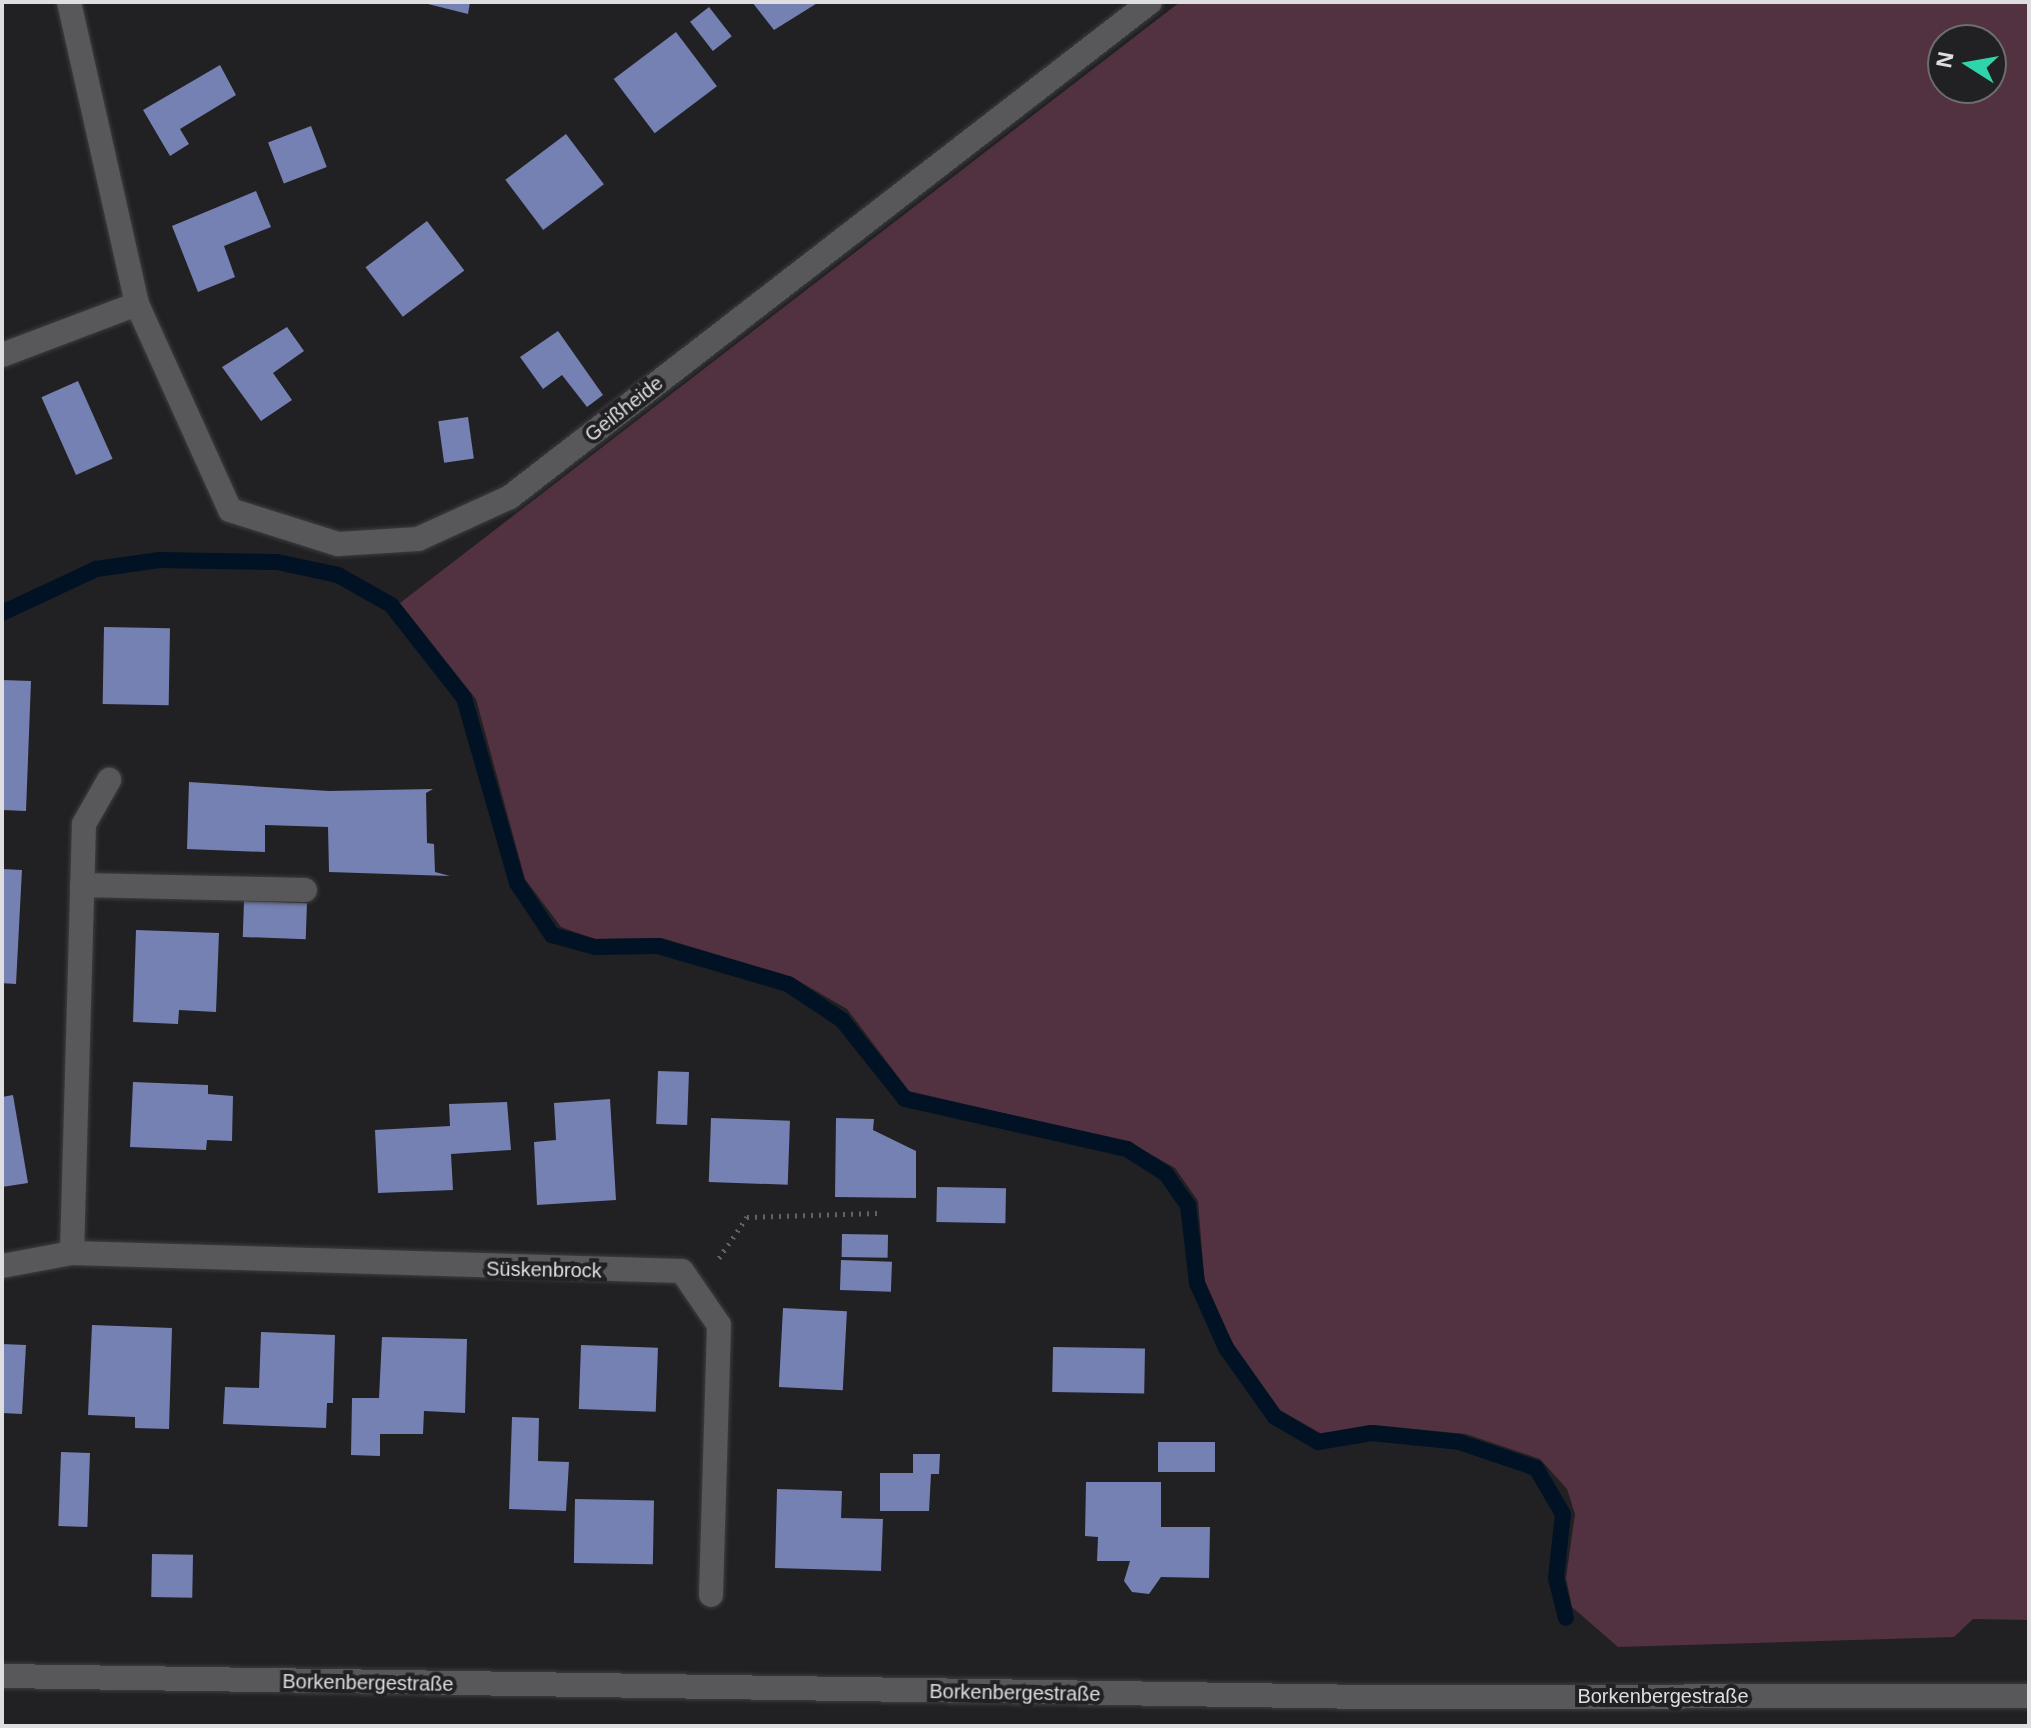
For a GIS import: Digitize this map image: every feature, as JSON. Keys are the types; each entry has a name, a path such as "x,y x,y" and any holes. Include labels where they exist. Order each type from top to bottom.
{"street":[{"name":"Geißheide","path":"69,2 137,304 230,510 338,544 418,539 510,497 1150,2"},
{"path":"2,355 137,304"},
{"path":"72,1253 84,824 109,780"},
{"path":"82,885 305,890"},
{"name":"Süskenbrock","path":"2,1266 72,1253 682,1271 719,1325 711,1595"},
{"name":"Borkenbergestraße","path":"2,1676 1309,1697 2029,1696"}],"path":[{"path":"696,1292 747,1217 878,1213"}],"shaded area":[{"path":"1180,2 2029,2 2029,1620 1973,1619 1954,1637 1618,1647 1572,1607 1566,1578 1575,1514 1567,1489 1540,1459 1466,1434 1375,1425 1322,1434 1280,1410 1234,1345 1205,1287 1198,1201 1175,1168 1131,1143 909,1091 847,1009 792,977 662,938 595,939 561,927 525,879 476,699 400,603"}],"building":[{"path":"420,2 470,2 468,14"},
{"path":"752,2 819,2 774,30"},
{"path":"709,7 732,36 713,51 690,22"},
{"path":"676,32 717,86 655,133 614,79"},
{"path":"220,65 236,95 180,129 189,144 170,156 143,110"},
{"path":"311,126 327,167 284,184 268,142"},
{"path":"566,134 604,184 543,230 505,180"},
{"path":"256,191 271,227 224,246 235,277 198,292 172,226"},
{"path":"427,221 464,271 403,317 366,267"},
{"path":"287,327 304,351 273,373 292,400 261,421 222,367"},
{"path":"558,331 603,395 587,407 562,375 543,389 520,357"},
{"path":"78,381 113,459 76,475 41,397"},
{"path":"468,417 474,459 444,463 438,421"},
{"path":"104,627 170,628 169,705 103,704"},
{"path":"2,680 31,681 26,811 2,810"},
{"path":"189,782 329,791 433,789 426,793 427,843 434,844 435,872 450,876 329,872 328,827 265,825 265,852 187,849"},
{"path":"2,869 22,870 16,984 2,983"},
{"path":"244,901 307,903 306,939 243,937"},
{"path":"136,930 219,933 216,1012 179,1010 178,1024 133,1022"},
{"path":"658,1071 689,1072 687,1125 656,1124"},
{"path":"133,1082 208,1085 208,1094 233,1096 232,1141 207,1140 206,1150 130,1147"},
{"path":"13,1095 28,1183 2,1187 2,1097"},
{"path":"610,1099 616,1200 537,1205 534,1142 556,1140 554,1103"},
{"path":"507,1102 511,1150 451,1154 453,1190 378,1193 375,1130 450,1126 449,1104"},
{"path":"711,1118 790,1121 788,1185 709,1182"},
{"path":"836,1118 874,1119 873,1130 916,1151 916,1198 835,1197"},
{"path":"937,1187 1006,1188 1005,1223 936,1222"},
{"path":"842,1234 888,1235 888,1258 842,1257"},
{"path":"841,1260 892,1262 891,1292 840,1290"},
{"path":"783,1308 847,1311 843,1390 779,1387"},
{"path":"92,1325 172,1328 169,1429 135,1428 135,1417 88,1415"},
{"path":"261,1332 335,1335 333,1403 327,1403 326,1428 223,1424 225,1387 259,1388"},
{"path":"382,1337 467,1339 465,1413 424,1411 423,1434 380,1434 380,1456 351,1455 352,1398 379,1398"},
{"path":"2,1344 26,1345 22,1414 2,1413"},
{"path":"581,1345 658,1348 656,1412 579,1409"},
{"path":"1053,1347 1145,1349 1144,1394 1052,1392"},
{"path":"512,1417 539,1418 538,1461 569,1462 566,1511 509,1509"},
{"path":"1158,1442 1215,1442 1215,1472 1158,1472"},
{"path":"61,1452 90,1453 87,1527 58,1526"},
{"path":"913,1454 940,1454 939,1474 931,1474 929,1511 880,1511 880,1473 913,1473"},
{"path":"1086,1482 1161,1482 1161,1527 1210,1527 1209,1578 1161,1577 1149,1594 1132,1592 1124,1581 1130,1561 1097,1561 1098,1537 1085,1536"},
{"path":"777,1489 842,1491 841,1518 883,1519 881,1571 775,1568"},
{"path":"575,1499 654,1500 653,1564 574,1563"},
{"path":"152,1554 193,1555 192,1598 151,1597"}],"waterway":[{"path":"2,613 96,569 159,560 277,562 338,575 391,605 464,698 517,883 552,935 595,947 658,946 788,984 842,1020 905,1099 1127,1149 1166,1174 1188,1205 1197,1283 1226,1348 1275,1417 1318,1442 1371,1433 1459,1442 1536,1468 1563,1514 1556,1578 1566,1618"}]}
